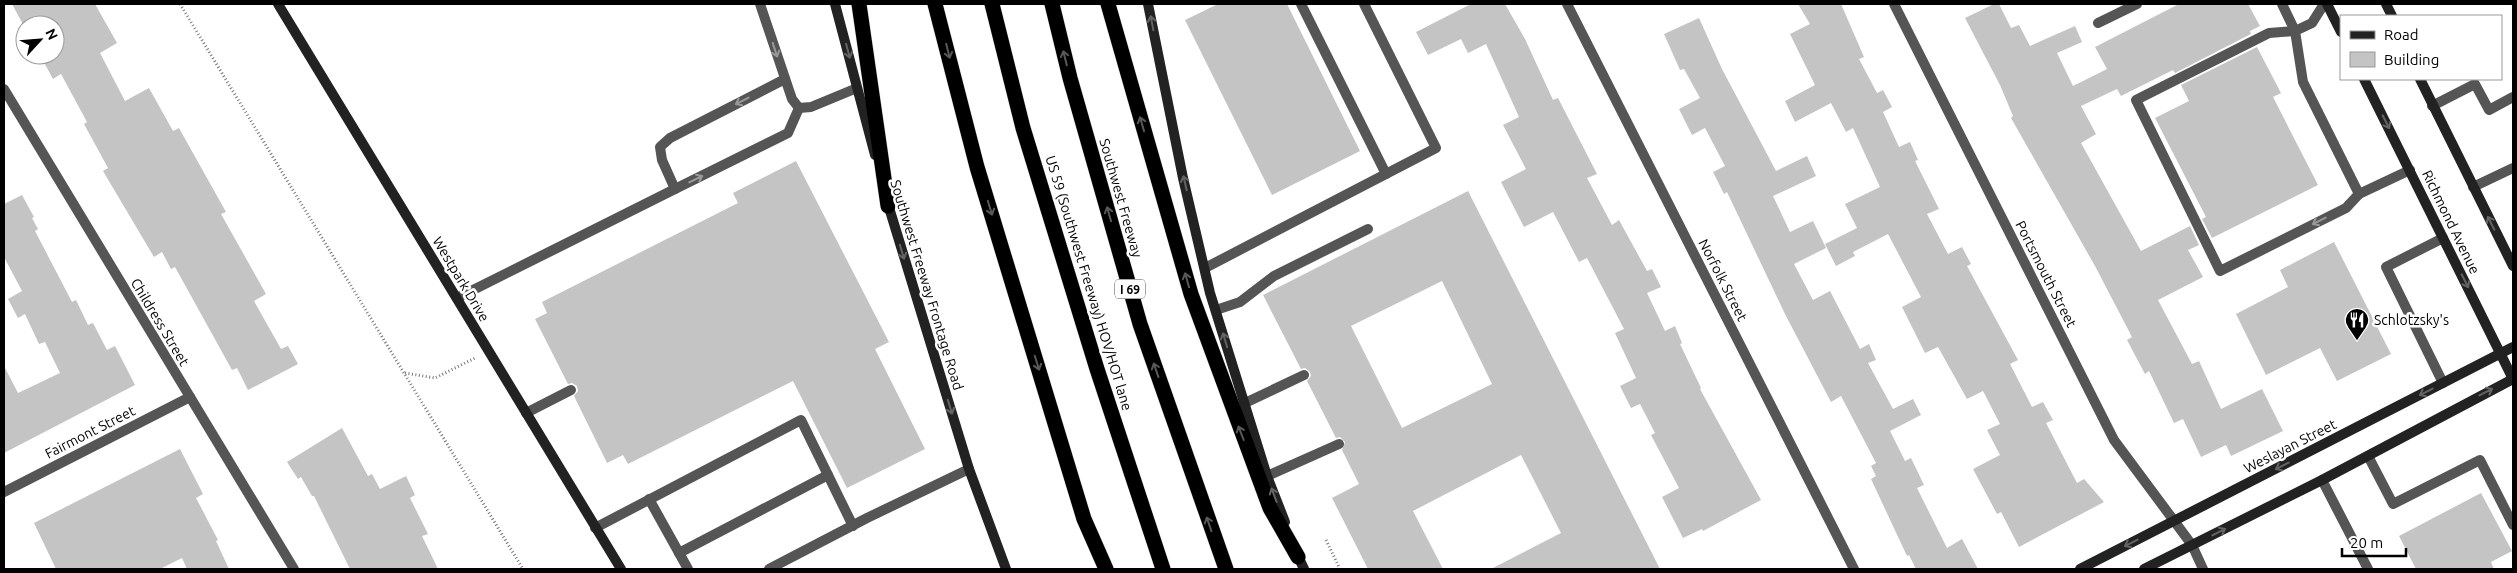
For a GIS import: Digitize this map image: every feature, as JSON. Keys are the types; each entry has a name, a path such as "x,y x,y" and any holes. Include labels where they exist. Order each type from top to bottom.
{"highway":[{"path":"859,4 888,206"},
{"path":"935,4 978,167 1084,520 1102,569"},
{"name":"US 59 (Southwest Freeway) HOV/HOT lane","path":"992,4 1026,138 1097,369 1164,569"},
{"name":"Southwest Freeway","path":"1052,4 1072,88 1140,324 1226,569"},
{"path":"1108,4 1191,294 1270,508 1301,563"},
{"path":"1084,520 1106,569"}],"main road":[{"name":"Westpark Drive","path":"278,4 621,569"},
{"name":"Southwest Freeway Frontage Road","path":"835,4 888,206 969,469 1006,569"},
{"path":"1148,4 1184,178 1216,310 1267,476 1301,563"},
{"path":"2325,4 2340,30"},
{"name":"Richmond Avenue","path":"2365,80 2513,379"},
{"path":"2420,80 2513,266"},
{"name":"Weslayan Street","path":"2080,569 2513,348"},
{"path":"2144,569 2322,480 2513,379"}],"street":[{"path":"760,4 792,99 798,108"},
{"path":"1301,4 1386,174"},
{"path":"1205,268 1436,148 1364,4"},
{"name":"Norfolk Street","path":"1568,4 1854,569"},
{"name":"Portsmouth Street","path":"1894,4 2114,440 2192,545 2204,569"},
{"path":"2098,23 2137,4"},
{"path":"2295,4 2283,6 2295,31 2303,82 2359,194"},
{"path":"2325,4 2312,23 2295,31 2269,33 2136,100 2220,271 2346,208 2359,194 2410,170"},
{"path":"675,189 662,160 660,147 670,138 785,79"},
{"path":"2432,106 2475,84 2489,110 2513,97"},
{"path":"798,108 811,107 857,88"},
{"name":"Childress Street","path":"4,89 294,569"},
{"path":"456,298 788,133 798,108"},
{"path":"2473,187 2513,168"},
{"path":"1216,310 1240,302 1263,283 1368,228"},
{"path":"2443,238 2386,266 2443,383"},
{"path":"1245,404 1304,375"},
{"path":"526,413 571,390"},
{"name":"Fairmont Street","path":"4,492 190,397"},
{"path":"595,528 801,420 853,526"},
{"path":"1267,476 1339,444"},
{"path":"2368,456 2393,504 2480,460 2513,525"},
{"path":"769,569 969,469"},
{"path":"679,553 828,475"},
{"path":"2322,480 2368,569"},
{"path":"649,499 688,569"}],"path":[{"path":"180,4 523,569"},
{"path":"404,372 435,378 489,352"},
{"path":"1326,540 1340,569"}],"building":[{"path":"12,4 95,4 117,43 100,53 125,101 149,88 173,131 179,128 226,212 221,214 266,294 254,301 281,349 288,346 298,364 248,390 237,368 232,370 175,267 171,269 162,252 154,257 103,171 108,168 84,124 87,122 61,74 53,79 45,65 65,65 65,15 18,15"},
{"path":"1218,4 1287,4 1360,151 1272,195 1185,20"},
{"path":"1471,4 1505,4 1525,39 1553,100 1558,98 1597,174 1587,178 1612,225 1619,220 1647,271 1652,269 1661,287 1647,293 1665,331 1675,326 1682,343 1680,344 1700,389 1761,500 1703,531 1702,529 1683,538 1662,497 1679,488 1651,435 1655,433 1640,404 1631,408 1620,386 1636,378 1615,333 1624,329 1587,258 1579,262 1553,212 1524,227 1501,182 1526,169 1503,125 1519,117 1486,44 1468,53 1461,39 1428,55 1416,32"},
{"path":"1798,4 1841,4 1864,57 1859,59 1877,93 1883,90 1892,107 1883,112 1899,147 1910,142 1918,160 1915,161 1939,209 1927,214 1948,254 1962,247 1971,264 1967,266 2018,360 2010,364 2032,407 2043,402 2053,420 2046,423 2077,483 2084,479 2104,502 2019,547 2001,512 1997,514 1973,469 2000,455 1987,430 2000,424 1983,391 1967,399 1938,347 1925,353 1902,307 1921,297 1888,234 1853,252 1855,256 1836,266 1825,244 1857,228 1845,204 1880,187 1853,128 1846,132 1831,103 1795,122 1785,101 1815,85 1790,34 1810,24"},
{"path":"1994,4 1999,4 2011,28 2019,25 2030,46 2075,26 2082,42 2057,53 2073,86 2107,69 2095,47 2179,4 2248,4 2260,26 2250,31 2251,34 2175,73 2173,70 2121,96 2117,89 2081,106 2096,134 2081,143 2141,251 2190,226 2199,245 2188,250 2203,277 2158,300 2192,364 2199,361 2221,409 2262,389 2283,431 2231,456 2226,445 2201,457 2183,419 2174,423 2149,371 2145,374 2127,340 2132,337 2095,266 2011,118 2013,116 2000,85 1965,18"},
{"path":"1699,18 1722,69 1776,171 1807,156 1816,176 1773,196 1790,232 1813,221 1826,248 1794,264 1813,300 1830,291 1860,349 1869,344 1876,360 1868,363 1893,409 1913,399 1921,415 1890,431 1905,461 1911,458 1924,485 1917,488 1947,548 1962,539 1978,569 1916,569 1909,555 1907,556 1871,479 1876,476 1871,466 1876,463 1841,396 1831,402 1785,314 1727,192 1724,194 1713,172 1725,166 1705,128 1692,135 1679,109 1700,98 1684,69 1680,70 1664,34"},
{"path":"2257,47 2281,93 2273,97 2318,185 2212,238 2202,219 2206,217 2155,118 2189,101 2181,85"},
{"path":"796,161 889,342 875,349 925,449 847,488 793,381 628,464 623,455 607,463 574,396 578,391 577,386 572,383 568,384 535,319 547,313 542,302 738,203 733,193"},
{"path":"1468,191 1660,569 1491,569 1561,533 1521,455 1413,511 1443,569 1368,569 1332,498 1359,484 1342,450 1345,442 1340,437 1336,438 1307,381 1311,376 1310,372 1305,368 1301,369 1263,295","holes":["1442,281 1492,384 1402,428 1351,326"]},
{"path":"22,195 34,217 32,218 38,229 35,231 72,302 76,300 88,325 93,323 107,350 115,346 135,385 4,453 4,366 18,393 60,373 45,342 39,344 25,314 18,318 8,299 22,291 4,257 4,204"},
{"path":"2334,242 2391,354 2337,381 2320,348 2266,375 2236,314 2288,287 2280,270"},
{"path":"342,428 368,476 372,474 380,489 406,476 415,495 410,498 428,534 422,536 438,569 350,569 314,496 312,496 301,477 298,479 287,462"},
{"path":"180,449 203,494 196,498 218,540 216,541 229,569 187,569 182,558 160,569 56,569 34,523"},
{"path":"2481,493 2512,551 2491,562 2494,569 2416,569 2399,536"}],"place":[{"name":"Schlotzsky's","path":"2357,341"}]}
